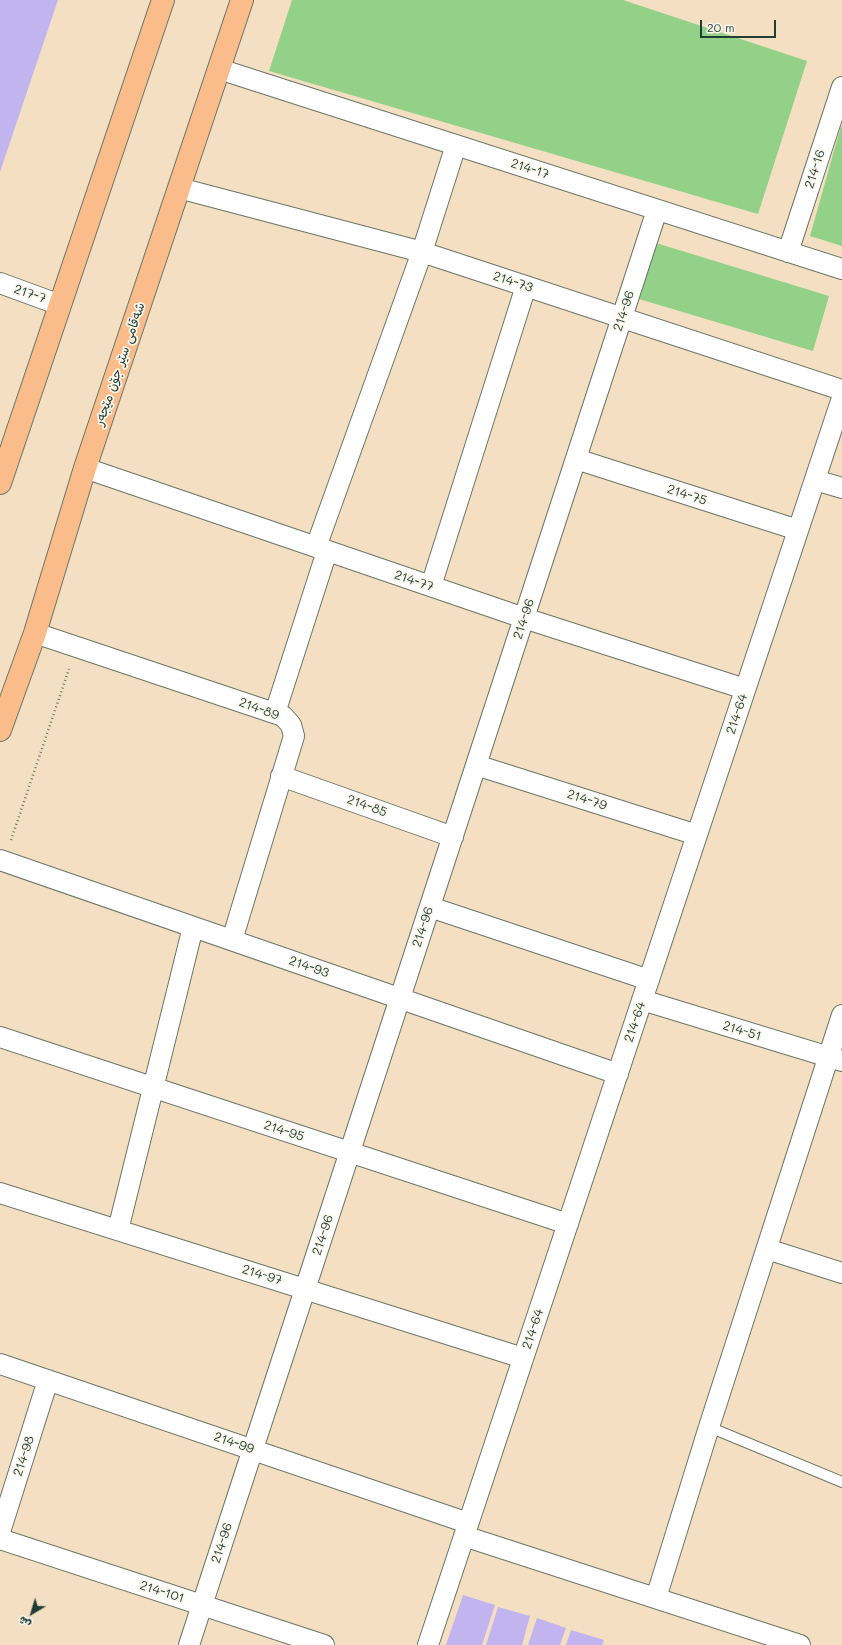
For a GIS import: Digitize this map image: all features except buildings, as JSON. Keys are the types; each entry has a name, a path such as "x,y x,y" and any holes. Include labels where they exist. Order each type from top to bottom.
{"highway":[{"path":"0,483 163,0"},
{"name":"شەقامی سێر جۆن مێجەر","path":"0,730 35,633 85,468 242,0"}],"street":[{"name":"214-17","path":"219,69 842,269"},
{"name":"214-16","path":"788,252 840,96"},
{"path":"275,713 322,549 422,252 456,145"},
{"name":"214-73","path":"179,188 422,252 842,390"},
{"name":"214-96","path":"189,1645 657,210"},
{"name":"217-7","path":"0,283 60,305"},
{"path":"430,586 526,286"},
{"name":"214-64","path":"428,1645 842,398"},
{"name":"214-75","path":"576,459 798,530"},
{"name":"214-77","path":"85,468 524,618 745,689"},
{"path":"815,480 842,488"},
{"name":"214-89","path":"35,633 275,713 283,716 291,725 294,736 232,940"},
{"name":"214-79","path":"476,765 697,835"},
{"name":"214-85","path":"282,776 453,837"},
{"name":"214-93","path":"2,861 618,1074"},
{"path":"430,907 649,980"},
{"path":"118,1230 193,927"},
{"name":"214-51","path":"642,1000 835,1059"},
{"path":"656,1598 709,1427 767,1249 835,1059 842,1015"},
{"name":"214-95","path":"0,1037 568,1224"},
{"name":"214-97","path":"0,1193 523,1358"},
{"path":"767,1249 842,1273"},
{"name":"214-99","path":"0,1364 253,1449 656,1598 800,1645"},
{"name":"214-98","path":"0,1532 48,1380"},
{"name":"214-101","path":"0,1539 324,1645"}],"lane":[{"path":"709,1427 842,1482"}],"path":[{"path":"2,861 71,661"}],"green space":[{"path":"292,0 623,0 807,61 758,214 269,71"},
{"path":"841,126 842,127 842,246 810,236"},
{"path":"656,243 829,296 813,351 639,299"}]}
